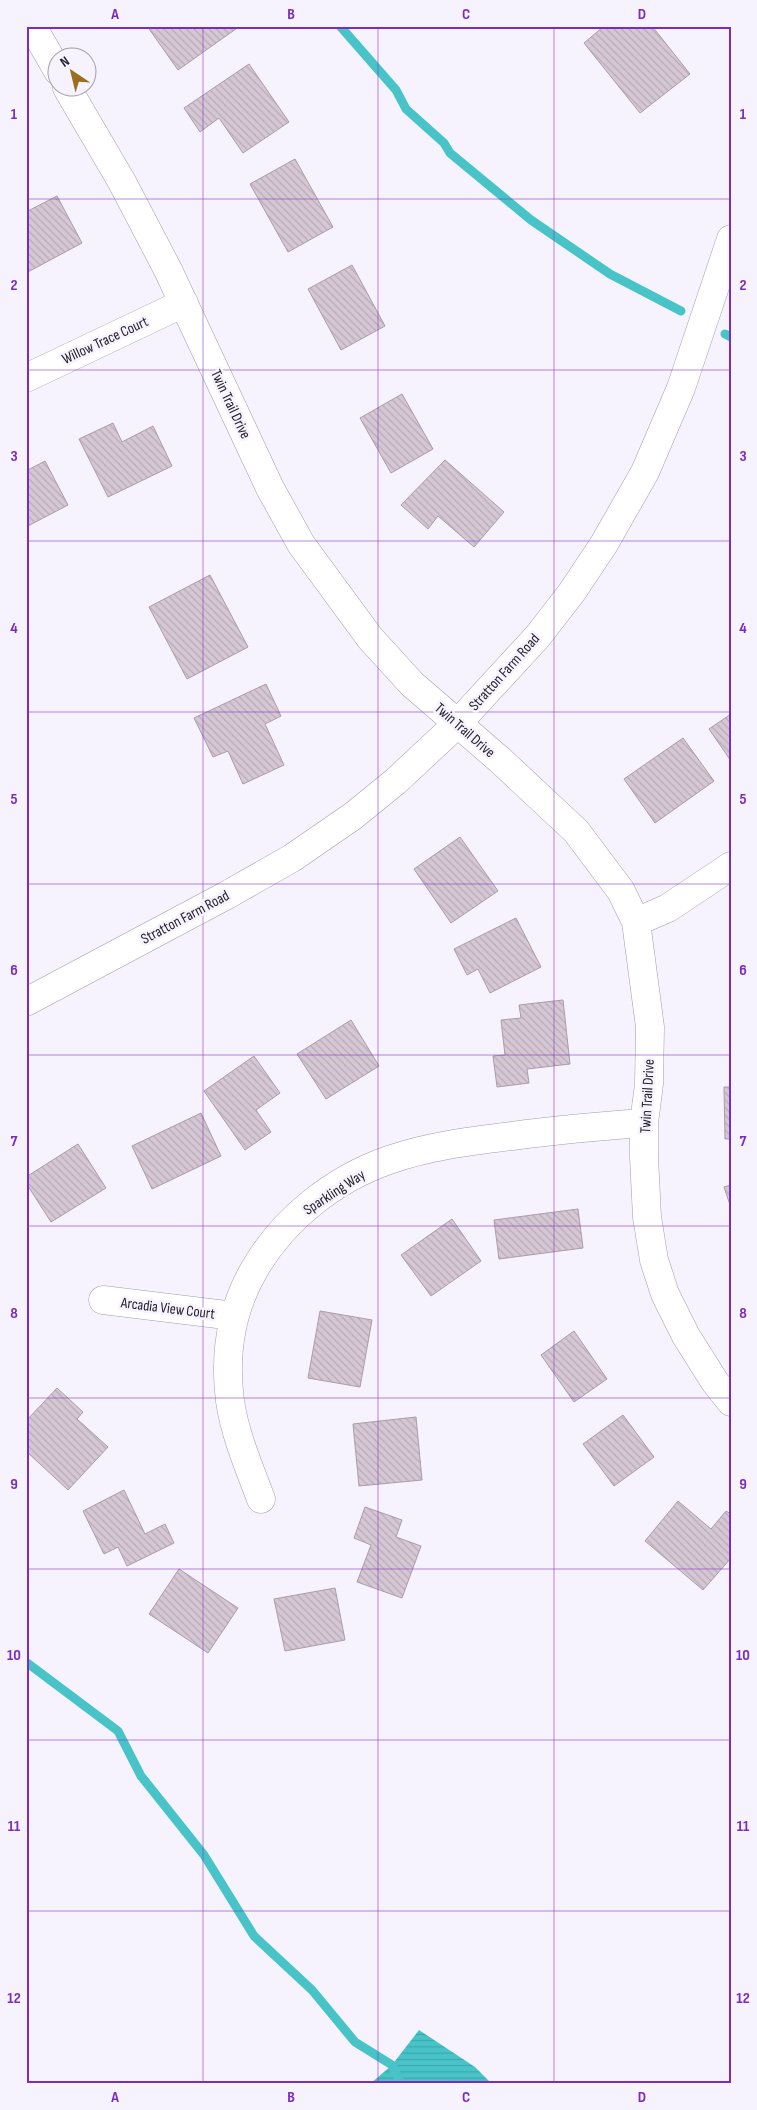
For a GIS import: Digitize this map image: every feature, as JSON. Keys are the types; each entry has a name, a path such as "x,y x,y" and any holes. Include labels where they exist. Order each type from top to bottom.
{"street":[{"path":"32,26 48,54"},
{"name":"Twin Trail Drive","path":"73,98 122,182 184,303 270,488 301,544 370,638 412,684 500,760 576,831 621,890 636,922 650,1028 649,1084 644,1123 647,1217 654,1260 666,1294 686,1336 715,1382 731,1402"},
{"name":"Stratton Farm Road","path":"26,1002 227,895 292,858 353,816 396,781 457,724 538,636 572,592 604,544 640,480 681,388 731,239"},
{"name":"Willow Trace Court","path":"26,378 184,303"},
{"path":"636,922 668,908 731,866"},
{"name":"Sparkling Way","path":"261,1499 237,1432 230,1401 228,1368 231,1331 234,1316 245,1286 261,1257 283,1229 308,1205 350,1178 389,1160 438,1146 574,1128 644,1123"},
{"name":"Arcadia View Court","path":"103,1300 234,1316"}],"water":[{"path":"419,2030 475,2067 492,2084 370,2084 392,2065"}],"building":[{"path":"147,26 240,26 178,70"},
{"path":"604,26 652,26 690,74 640,113 584,43"},
{"path":"249,64 289,122 243,153 219,118 200,132 184,108"},
{"path":"295,159 333,227 288,252 250,184"},
{"path":"57,196 82,243 26,273 26,212"},
{"path":"352,265 385,326 341,350 308,289"},
{"path":"402,394 433,449 391,473 360,418"},
{"path":"113,423 122,442 153,426 172,466 108,497 79,439"},
{"path":"445,460 504,512 474,547 438,516 428,529 401,505"},
{"path":"45,461 68,505 26,527 26,471"},
{"path":"210,575 248,647 187,679 149,607"},
{"path":"266,684 281,716 265,724 284,765 243,784 228,751 213,757 194,718"},
{"path":"731,714 731,761 709,729"},
{"path":"683,738 714,781 655,823 624,779"},
{"path":"460,837 498,891 451,923 414,869"},
{"path":"516,918 541,967 490,993 478,969 467,975 454,949"},
{"path":"563,1000 570,1064 527,1069 529,1083 497,1087 493,1056 505,1055 501,1020 521,1018 519,1005"},
{"path":"351,1020 379,1066 326,1099 297,1054"},
{"path":"254,1056 280,1093 256,1110 271,1132 245,1150 204,1091"},
{"path":"724,1087 731,1087 731,1139 725,1139"},
{"path":"201,1113 221,1156 152,1189 132,1146"},
{"path":"78,1144 106,1188 51,1222 26,1183 26,1177"},
{"path":"731,1185 731,1208 724,1187"},
{"path":"578,1209 583,1248 499,1259 494,1220"},
{"path":"452,1219 481,1261 431,1296 401,1255"},
{"path":"320,1311 372,1320 360,1387 308,1378"},
{"path":"574,1331 607,1379 574,1402 541,1355"},
{"path":"57,1388 83,1412 77,1419 108,1447 68,1490 26,1451 26,1421"},
{"path":"623,1415 654,1457 614,1486 583,1444"},
{"path":"416,1417 422,1480 359,1486 353,1424"},
{"path":"124,1490 145,1534 165,1524 174,1543 127,1566 118,1547 104,1554 83,1511"},
{"path":"678,1501 711,1529 726,1511 731,1514 731,1558 703,1590 645,1541"},
{"path":"365,1507 402,1520 396,1537 421,1546 402,1598 357,1582 371,1545 354,1538"},
{"path":"179,1569 238,1608 208,1653 149,1614"},
{"path":"335,1588 345,1640 285,1651 274,1599"}],"waterway":[{"path":"340,26 396,90 406,109 444,143 450,153 531,220 610,274 681,311"},
{"path":"725,334 731,337"},
{"path":"26,1662 118,1731 141,1776 204,1855 254,1936 312,1990 355,2042 392,2065 401,2084"}]}
